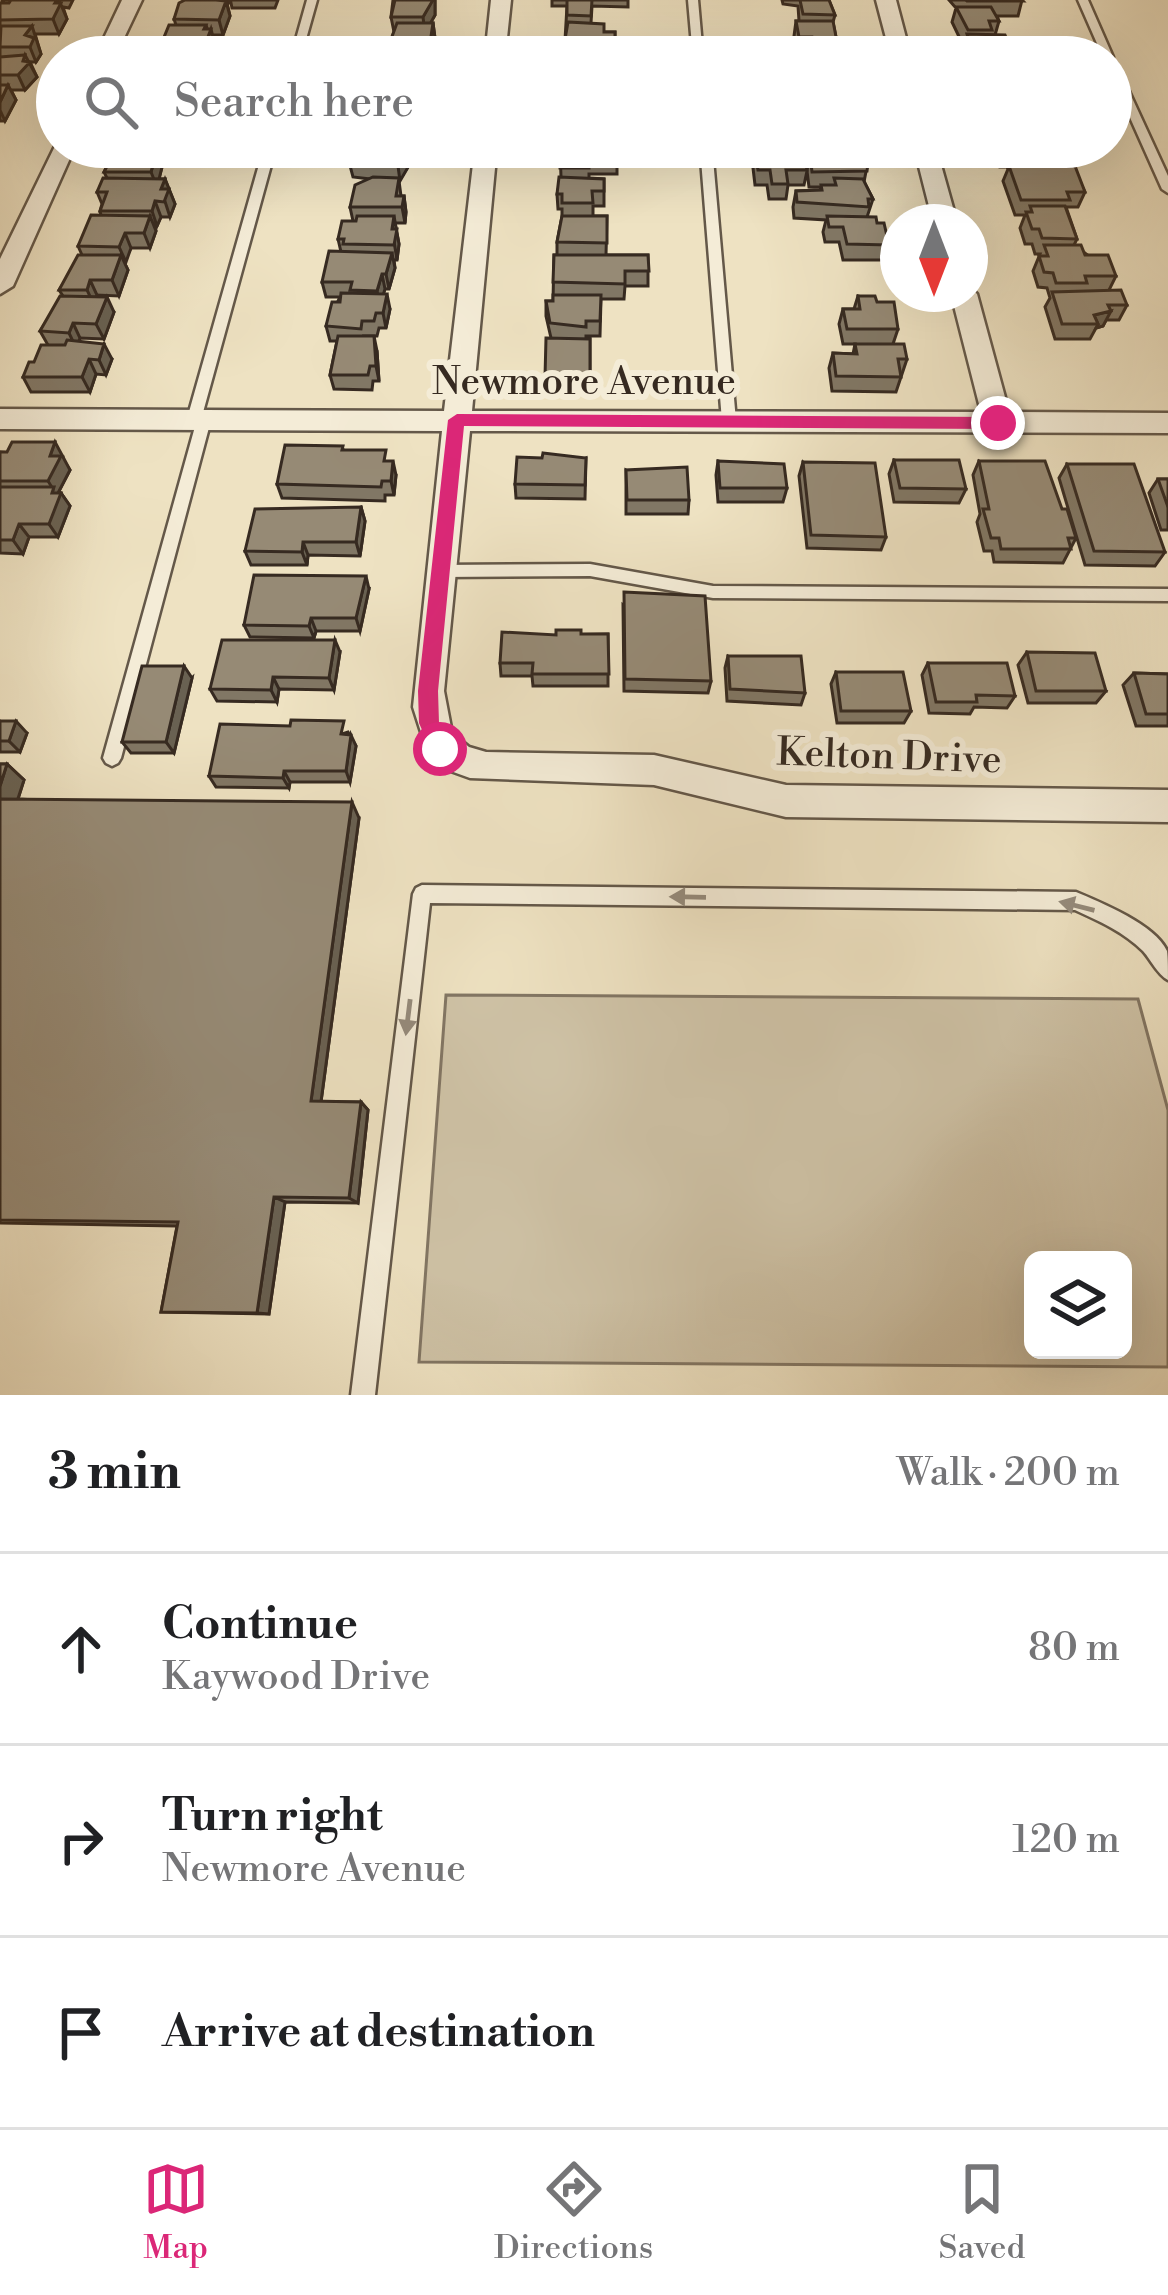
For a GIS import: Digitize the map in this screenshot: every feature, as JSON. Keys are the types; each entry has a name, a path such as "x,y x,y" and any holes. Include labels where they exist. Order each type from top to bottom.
{"street":[{"path":"115,36 131,0"},
{"path":"497,36 501,0"},
{"path":"886,0 895,36"},
{"path":"0,286 54,168"},
{"path":"440,572 483,168"},
{"path":"931,168 940,204"},
{"path":"969,312 998,423"},
{"name":"Newmore Avenue","path":"0,419 1168,423"},
{"name":"Kelton Drive","path":"440,572 428,691 432,738 461,762 538,769 654,770 786,801 1168,806"}],"lane":[{"path":"302,36 312,0"},
{"path":"693,0 696,36"},
{"path":"1083,0 1099,36"},
{"path":"1132,109 1168,189"},
{"path":"112,758 265,168"},
{"path":"708,168 729,422"},
{"path":"440,572 590,570 713,592 1168,595"},
{"path":"363,1395 422,894 1076,901 1145,940 1160,954 1168,971"}],"shaded area":[{"path":"446,995 1138,999 1168,1110 1168,1367 419,1362"}],"building":[{"path":"395,0 433,0 423,17 391,17"},
{"path":"567,0 592,0 591,16 567,15"},
{"path":"800,0 829,0 835,15 803,14"},
{"path":"226,1 219,20 174,19 179,3"},
{"path":"0,3 61,3 53,19 0,20"},
{"path":"956,7 991,7 999,21 989,21 992,30 968,30"},
{"path":"796,21 833,21 836,36 799,36"},
{"path":"568,22 604,24 604,32 615,32 615,36 566,36"},
{"path":"397,23 433,23 431,36 392,36"},
{"path":"169,25 211,29 208,36 164,36"},
{"path":"1,26 32,26 25,35 34,38 30,47 0,47"},
{"path":"25,55 23,61 30,62 18,75 0,75 0,57"},
{"path":"106,168 152,168 151,172 104,172"},
{"path":"758,168 807,170 786,170 788,184 772,184 770,170"},
{"path":"812,168 867,168 867,171 812,172"},
{"path":"1010,168 1076,168 1085,192 1067,192 1070,200 1021,200"},
{"path":"373,177 399,178 396,196 404,196 402,207 350,207 355,185"},
{"path":"559,177 604,179 604,191 592,191 593,203 562,203 562,194 557,194"},
{"path":"103,178 165,179 161,189 169,189 164,202 155,201 152,211 100,211 107,192 97,192"},
{"path":"834,178 863,179 873,199 868,199 869,207 797,202 796,191 822,190 821,185 836,185"},
{"path":"1030,206 1065,206 1077,239 1042,238 1039,229 1032,229 1026,212 1032,212"},
{"path":"91,215 150,216 144,233 125,233 119,247 78,246"},
{"path":"357,216 394,216 394,245 343,244 344,239 338,239 342,221 356,221"},
{"path":"562,216 607,216 607,243 557,242"},
{"path":"827,216 876,217 880,245 847,244 843,227 829,227"},
{"path":"1044,245 1081,245 1085,255 1108,255 1116,276 1056,283 1053,273 1044,272 1039,256 1048,256"},
{"path":"329,251 392,253 377,291 350,290 352,282 322,282"},
{"path":"78,255 121,255 112,280 90,280 87,290 59,290"},
{"path":"554,255 648,255 649,271 625,271 625,284 553,282"},
{"path":"1121,290 1127,305 1108,305 1111,311 1094,315 1098,324 1062,324 1052,292"},
{"path":"341,293 387,294 383,313 376,313 374,321 362,321 361,329 326,326 332,302 340,302"},
{"path":"553,295 601,295 600,321 586,321 586,327 550,323 546,301 553,301"},
{"path":"60,296 107,297 96,324 73,323 69,333 40,331"},
{"path":"858,296 875,296 880,312 895,312 898,329 847,329 843,309 860,309"},
{"path":"338,336 374,336 376,366 370,366 368,375 330,375"},
{"path":"546,338 590,339 590,377 545,377"},
{"path":"67,340 104,344 99,360 89,359 82,377 23,377 41,345 65,345"},
{"path":"855,344 904,344 907,359 898,359 901,377 836,376 833,353 857,354"},
{"path":"12,442 55,442 50,456 61,456 48,481 0,481 0,452 7,452"},
{"path":"285,445 386,450 384,461 393,461 391,481 382,481 381,487 277,484"},
{"path":"543,453 586,458 585,485 515,484 517,457 542,458"},
{"path":"894,460 959,460 966,489 900,488"},
{"path":"718,461 784,464 787,488 720,488"},
{"path":"979,461 1045,461 1076,538 1068,538 1071,549 1001,549 999,538 991,538 983,509 989,509"},
{"path":"803,462 875,463 886,537 811,535"},
{"path":"1067,464 1134,464 1165,552 1094,551"},
{"path":"687,467 689,500 627,500 626,470"},
{"path":"1158,479 1168,479 1168,507"},
{"path":"0,487 54,487 52,493 61,493 49,524 19,524 13,540 0,540"},
{"path":"361,507 356,542 303,542 302,552 245,551 255,509"},
{"path":"254,575 366,576 356,618 311,618 309,626 244,625"},
{"path":"624,592 705,596 711,681 625,679"},
{"path":"556,630 608,634 609,674 532,674 533,663 500,663 502,632 556,635"},
{"path":"222,640 335,640 329,678 273,677 271,690 210,689"},
{"path":"1027,652 1095,653 1106,691 1036,691"},
{"path":"728,656 801,656 805,693 730,689"},
{"path":"928,663 1007,663 1015,696 976,695 977,702 936,702"},
{"path":"142,666 184,666 166,742 122,742"},
{"path":"836,672 903,672 911,711 841,711"},
{"path":"1134,673 1168,674 1168,714 1146,714"},
{"path":"291,720 344,721 341,734 351,735 346,771 284,771 283,778 209,776 220,724 290,726"},
{"path":"0,721 16,721 9,741 0,741"},
{"path":"0,799 352,802 311,1101 361,1102 349,1198 274,1197 257,1313 161,1312 178,1222 0,1220"}],"route":[{"path":"440,749 432,738 428,691 457,420 998,423"}]}
